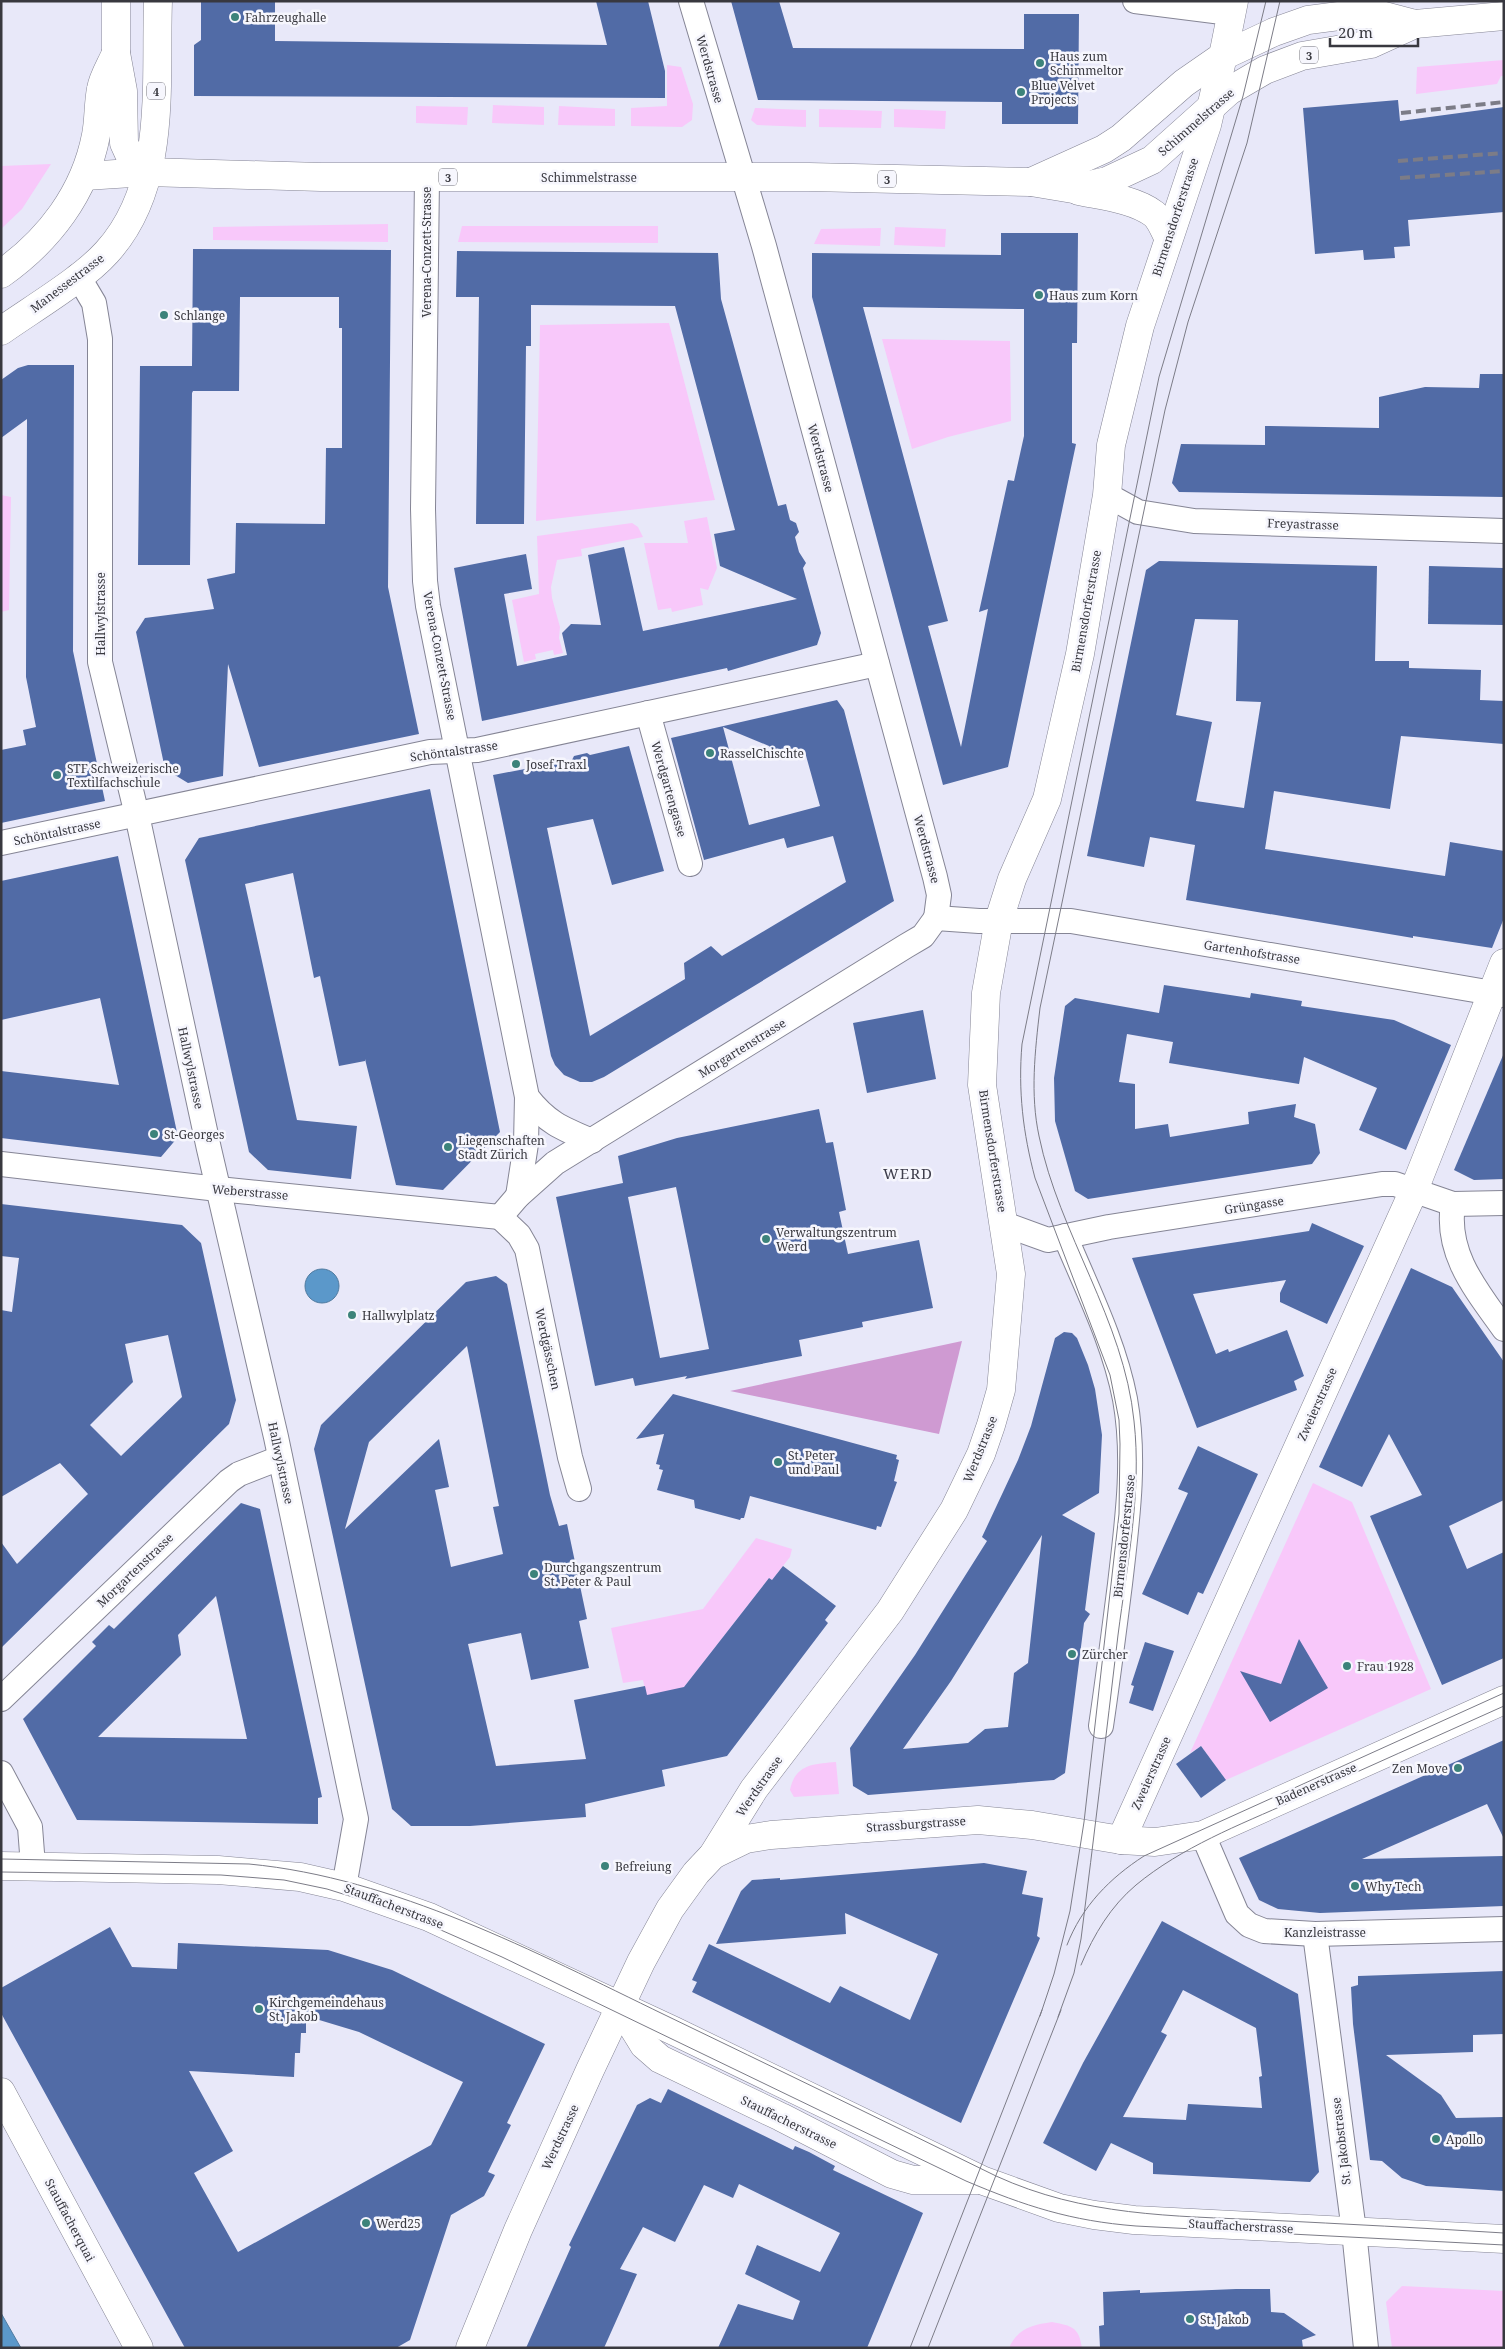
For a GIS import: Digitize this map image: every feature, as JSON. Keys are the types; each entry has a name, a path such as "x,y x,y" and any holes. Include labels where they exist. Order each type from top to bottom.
{"street":[{"path":"116,1 116,54 124,91 124,143 129,154 147,172"},
{"name":"Manessestrasse","path":"1,331 78,276 106,253 126,228 140,201 147,172 156,114 158,1"},
{"name":"Werdstrasse","path":"691,1 726,124 744,177 935,877 938,895 936,918"},
{"path":"1135,1 1232,7"},
{"name":"Birmensdorferstrasse","path":"1004,1224 982,1085 986,993 999,920 1012,879 1047,799 1080,654 1107,495 1111,444 1140,326 1211,106 1232,7"},
{"name":"3","path":"1223,56 1266,35 1308,20 1377,14 1415,24 1504,16"},
{"name":"Schimmelstrasse","path":"147,172 427,178 744,177 1030,182 1073,189 1107,181 1152,160 1211,106 1248,79 1282,62 1322,52 1371,44 1415,24"},
{"path":"1,274 46,235 75,196 85,176 96,135 101,88 116,54"},
{"name":"Schimmelstrasse","path":"1030,182 1080,161 1121,138 1184,83 1223,56"},
{"name":"3","path":"85,176 147,172"},
{"name":"Verena-Conzett-Strasse","path":"427,178 423,509 425,581 428,606 527,1097 526,1144 518,1196"},
{"path":"1073,189 1135,204 1145,209 1155,215 1168,238"},
{"name":"Hallwylstrasse","path":"78,276 94,303 100,339 100,662 137,815 218,1189 242,1283 356,1819 344,1887"},
{"name":"Freyastrasse","path":"1107,495 1138,512 1194,521 1504,531"},
{"name":"Schöntalstrasse","path":"1,843 430,752 477,750 877,664"},
{"name":"Werdgartengasse","path":"648,713 690,864"},
{"path":"936,918 999,920"},
{"name":"Morgartenstrasse","path":"500,1217 518,1196 555,1163 923,936 936,918"},
{"name":"Gartenhofstrasse","path":"999,920 1071,922 1498,994"},
{"name":"Zweierstrasse","path":"1121,1840 1414,1190 1498,994 1504,963"},
{"name":"Verena-Conzett-Strasse","path":"527,1097 540,1114 554,1125 592,1141"},
{"name":"Weberstrasse","path":"1,1164 218,1189 500,1217"},
{"name":"Grüngasse","path":"1004,1224 1048,1240 1109,1227 1382,1184 1395,1184 1453,1204 1504,1203"},
{"path":"1453,1204 1450,1226 1464,1272 1504,1329"},
{"name":"Werdgässchen","path":"500,1217 519,1235 527,1249 570,1457 579,1489"},
{"name":"Werdstrasse","path":"470,2348 541,2179 641,1962 670,1909 696,1872 713,1855 754,1788 890,1611 954,1510 981,1454 1002,1390 1005,1364 1011,1274 1004,1224"},
{"name":"Birmensdorferstrasse","path":"1065,1236 1108,1338 1125,1397 1130,1435 1130,1473 1125,1544 1101,1726"},
{"name":"Morgartenstrasse","path":"1,1699 229,1480 239,1474 280,1458"},
{"name":"Badenerstrasse","path":"1121,1840 1155,1842 1204,1834 1504,1700"},
{"path":"1,1774 30,1827 33,1866"},
{"name":"Strassburgstrasse","path":"713,1855 746,1839 771,1834 978,1820 1032,1825 1121,1840"},
{"name":"Kanzleistrasse","path":"1204,1834 1237,1914 1249,1925 1264,1931 1315,1934 1504,1929"},
{"name":"Stauffacherstrasse","path":"1,1866 245,1872 300,1877 344,1887 428,1917 674,2031 984,2180 1034,2200 1094,2215 1179,2223 1504,2238"},
{"name":"St. Jakobstrasse","path":"1315,1934 1354,2231 1366,2348"},
{"name":"Stauffacherquai","path":"1,2092 139,2348"}],"shaded area":[{"path":"1504,60 1504,76 1501,76 1497,84 1416,94 1417,67"},
{"path":"667,65 681,67 693,104 692,120 682,127 631,126 631,108 667,106"},
{"path":"493,105 544,107 544,125 492,123"},
{"path":"416,106 468,107 467,125 416,123"},
{"path":"559,106 615,109 615,126 558,125"},
{"path":"755,108 806,110 806,127 757,125 751,120"},
{"path":"819,109 882,111 881,128 819,127"},
{"path":"894,109 946,111 945,129 894,127"},
{"path":"51,164 22,209 1,229 1,166"},
{"path":"388,224 388,242 213,240 213,227"},
{"path":"462,226 658,226 658,243 458,242"},
{"path":"895,227 946,229 945,247 894,245"},
{"path":"881,228 880,246 814,244 821,229"},
{"path":"669,323 715,500 536,521 540,325"},
{"path":"882,339 1010,341 1011,421 948,437 912,449"},
{"path":"1,495 11,497 9,610 1,612"},
{"path":"707,517 717,568 708,590 700,588 703,605 672,612 671,608 658,610 644,543 688,543 684,521"},
{"path":"632,523 638,527 643,537 581,549 582,556 557,560 551,587 560,627 559,638 563,653 554,655 553,650 535,654 536,659 524,662 512,600 539,594 537,536"},
{"path":"962,1341 939,1434 730,1391"},
{"path":"1313,1483 1352,1502 1431,1689 1226,1780 1201,1746 1190,1753"},
{"path":"756,1538 792,1549 790,1557 772,1580 769,1578 684,1687 647,1699 643,1680 623,1683 611,1628 703,1609"},
{"path":"836,1762 839,1794 794,1797 790,1790 796,1775 801,1770 813,1765"},
{"path":"1402,2286 1504,2291 1504,2348 1392,2348 1386,2302"},
{"path":"1052,2322 1073,2328 1079,2335 1082,2348 1009,2348 1021,2332"}],"water":[{"path":"322,1269 334,1274 339,1286 334,1298 322,1303 310,1298 305,1286 310,1274"},
{"path":"1,2313 21,2348 1,2348"}],"building":[{"path":"201,1 275,1 275,41 607,45 596,1 648,1 665,71 665,98 194,96 194,45 201,40"},
{"path":"731,1 779,1 793,48 1024,49 1024,14 1079,14 1078,124 1002,124 1002,102 758,100"},
{"path":"1398,100 1400,121 1504,107 1504,212 1408,220 1410,246 1394,247 1395,258 1364,260 1363,250 1315,254 1303,108"},
{"path":"1001,233 1078,233 1077,343 1072,343 1072,443 1076,444 1008,767 943,785 812,297 812,253 1001,255","holes":["863,307 1024,309 1024,436 1014,481 1008,480 979,612 988,609 961,747 928,626 948,621"]},
{"path":"193,249 391,250 388,587 419,734 259,767 228,664 223,776 188,783 165,769 136,632 145,618 214,609 207,579 235,573 236,523 325,524 326,448 342,448 342,328 339,328 339,297 240,297 239,391 193,391 192,393 190,565 138,565 140,366 192,366"},
{"path":"457,251 718,253 721,299 778,506 786,504 790,520 796,523 799,532 795,537 799,552 806,563 803,568 821,633 817,645 728,671 727,668 482,721 454,568 526,554 532,589 504,594 517,666 567,655 562,633 571,624 601,625 588,555 624,547 643,631 797,599 720,566 714,534 735,530 675,306 531,305 531,346 526,346 524,524 476,524 479,297 456,297"},
{"path":"28,365 74,365 73,651 105,801 1,823 1,750 26,745 23,730 36,727 26,677 27,419 1,438 1,380 18,368"},
{"path":"1480,374 1504,374 1504,497 1179,492 1172,483 1181,444 1265,445 1265,426 1379,428 1379,397 1425,387 1479,388"},
{"path":"1159,561 1377,566 1375,661 1409,661 1409,668 1481,670 1480,700 1504,701 1504,744 1401,736 1390,809 1274,791 1265,849 1445,876 1450,842 1504,851 1504,918 1492,948 1413,936 1413,938 1186,900 1195,845 1150,837 1144,867 1087,856 1146,570","holes":["1195,619 1238,620 1236,701 1261,702 1244,808 1196,801 1212,722 1176,715"]},
{"path":"1429,566 1504,568 1504,625 1428,624"},
{"path":"837,700 844,710 894,901 604,1077 592,1082 580,1082 564,1075 555,1065 551,1056 493,775 572,760 574,756 587,753 590,755 629,746 664,871 612,885 593,819 547,828 590,1036 685,979 684,963 711,946 722,956 846,882 833,836 787,848 784,838 704,860 671,738","holes":["723,727 769,746 781,758 805,752 820,806 749,825"]},
{"path":"430,789 500,1132 443,1190 396,1185 365,1059 365,1061 339,1066 320,976 314,978 293,873 245,884 297,1120 357,1126 351,1179 268,1170 249,1152 185,860 199,838"},
{"path":"118,856 178,1137 161,1157 1,1138 1,1071 119,1085 100,998 1,1020 1,881"},
{"path":"1164,985 1250,998 1251,993 1302,1001 1301,1006 1394,1020 1451,1045 1406,1150 1359,1130 1377,1088 1304,1057 1299,1084 1169,1063 1173,1042 1127,1034 1119,1082 1135,1084 1135,1129 1168,1124 1170,1137 1249,1124 1248,1112 1296,1104 1294,1117 1315,1124 1320,1153 1312,1164 1088,1199 1075,1191 1055,1121 1054,1078 1065,1006 1075,998 1159,1013"},
{"path":"923,1010 936,1079 867,1093 853,1023"},
{"path":"1504,1053 1504,1179 1474,1180 1454,1170"},
{"name":"Verwaltungszentrum Werd","path":"819,1109 826,1143 833,1142 846,1210 839,1212 848,1254 919,1240 933,1308 862,1322 863,1327 799,1340 802,1356 685,1379 687,1376 635,1386 633,1378 595,1386 556,1197 623,1183 618,1156 677,1138","holes":["676,1187 709,1349 660,1358 628,1197"]},
{"path":"1,1204 182,1225 201,1243 236,1400 229,1424 1,1648 1,1542 17,1564 88,1494 60,1463 1,1497 1,1310 12,1312 19,1258 1,1256","holes":["168,1335 182,1397 121,1456 90,1425 133,1382 125,1344"]},
{"path":"1312,1223 1364,1246 1327,1324 1280,1302 1280,1293 1286,1280 1193,1294 1216,1354 1228,1349 1229,1352 1287,1330 1304,1376 1294,1381 1297,1390 1197,1428 1132,1258 1309,1231"},
{"path":"1411,1268 1452,1287 1504,1362 1504,1500 1449,1526 1467,1569 1504,1552 1504,1658 1442,1685 1370,1516 1422,1495 1389,1434 1362,1487 1319,1467"},
{"path":"496,1276 507,1284 550,1495 559,1526 567,1524 587,1619 579,1621 589,1668 531,1680 521,1633 468,1644 496,1766 586,1759 574,1700 645,1686 647,1695 684,1687 769,1578 772,1580 783,1566 836,1606 825,1620 828,1623 727,1756 662,1770 665,1786 585,1804 586,1817 470,1826 411,1826 392,1809 314,1449 321,1425 466,1282","holes":["467,1346 499,1506 493,1507 503,1554 451,1567 435,1490 449,1487 439,1439 345,1529 369,1442"]},
{"path":"1064,1332 1072,1333 1077,1338 1095,1389 1102,1435 1099,1493 1062,1515 1095,1533 1085,1610 1090,1614 1084,1623 1065,1773 1054,1780 868,1795 853,1786 850,1748 915,1655 987,1541 982,1537 1018,1460 1031,1426 1055,1338","holes":["1042,1535 1028,1663 1014,1673 1008,1727 985,1729 968,1743 903,1749 951,1681"]},
{"name":"St. Peter und Paul","path":"673,1394 897,1455 896,1459 899,1460 894,1481 897,1482 881,1527 877,1526 876,1530 750,1496 744,1518 740,1520 695,1508 694,1500 657,1490 663,1470 659,1469 660,1465 656,1464 664,1434 636,1439"},
{"path":"1198,1446 1258,1474 1203,1594 1198,1592 1188,1615 1142,1594 1188,1493 1178,1489"},
{"path":"241,1503 260,1509 322,1797 318,1798 318,1824 77,1820 23,1719 96,1646 92,1642 109,1625 114,1629","holes":["216,1596 247,1739 98,1737 181,1655 178,1635"]},
{"path":"1299,1639 1328,1688 1270,1722 1240,1671 1281,1684"},
{"path":"1145,1642 1174,1651 1153,1711 1129,1703 1134,1686 1131,1685"},
{"path":"1504,1740 1504,1839 1487,1804 1362,1859 1504,1856 1504,1906 1320,1913 1278,1909 1259,1900 1239,1858"},
{"path":"1201,1746 1226,1780 1201,1798 1176,1764"},
{"path":"984,1863 1027,1871 1022,1894 1043,1898 1037,1936 1040,1938 961,2123 692,1992 697,1982 692,1980 709,1944 830,2003 840,1986 910,2020 938,1954 845,1913 846,1934 716,1944 741,1891 752,1880 780,1878 780,1880"},
{"path":"1162,1921 1298,1994 1319,2172 1310,2182 1153,2174 1153,2163 1111,2143 1096,2171 1043,2143 1083,2063","holes":["1183,1990 1256,2028 1262,2076 1259,2077 1262,2108 1188,2104 1186,2120 1123,2117 1167,2035 1161,2032"]},
{"path":"110,1927 132,1967 177,1969 178,1943 328,1950 392,1970 545,2044 507,2123 511,2125 488,2172 495,2175 484,2196 451,2215 410,2340 396,2348 185,2348 1,2013 1,1988","holes":["306,2016 359,2032 463,2082 431,2145 238,2252 194,2173 233,2151 189,2071 294,2077 295,2053 300,2053 301,2033 306,2033"]},
{"path":"1504,1971 1504,2034 1473,2035 1473,2052 1386,2055 1441,2095 1456,2118 1504,2117 1504,2191 1426,2186 1402,2178 1382,2161 1370,2160 1353,2024 1351,1987 1358,1985 1358,1976"},
{"path":"668,2089 793,2150 795,2146 809,2152 835,2166 833,2170 923,2213 867,2348 718,2348 738,2304 793,2320 800,2301 745,2274 757,2245 820,2272 840,2233 739,2184 733,2198 704,2185 675,2242 643,2227 620,2269 637,2274 604,2348 526,2348 571,2247 569,2245 637,2105 650,2098 661,2103"},
{"name":"St. Jakob","path":"1270,2289 1271,2312 1284,2313 1316,2335 1302,2340 1303,2348 1100,2348 1099,2326 1104,2325 1103,2292 1140,2290 1140,2293"}],"tram line":[{"path":"1040,2016 1054,1974 1070,1911 1084,1822 1119,1514 1120,1444 1119,1420 1110,1375 1035,1178 1022,1112 1022,1044 1159,377 1243,96 1266,1"},
{"path":"1058,2017 1074,1973 1081,1939 1132,1528 1135,1501 1136,1448 1128,1384 1118,1348 1105,1312 1061,1208 1048,1172 1039,1136 1034,1088 1038,1024 1165,410 1188,322 1247,143 1280,1"},
{"path":"1067,1945 1073,1931 1098,1894 1144,1856 1504,1693"},
{"path":"1081,1965 1092,1942 1111,1911 1136,1885 1172,1859 1232,1828 1504,1706"},
{"path":"1,1859 249,1864 303,1872 411,1901 515,1943 996,2176 1062,2199 1128,2212 1162,2215 1504,2233"},
{"path":"1,1872 221,1875 284,1880 327,1889 359,1899 425,1923 502,1957 966,2181 1008,2198 1069,2216 1112,2224 1136,2226 1504,2245"},
{"path":"910,2348 1042,2010"},
{"path":"928,2348 1061,2010"}],"railway":[{"path":"1401,113 1504,102"},
{"path":"1398,161 1504,153"},
{"path":"1400,178 1504,171"}],"place":[{"name":"Fahrzeughalle","path":"235,17"},
{"name":"Haus zum Schimmeltor","path":"1040,63"},
{"name":"Blue Velvet Projects","path":"1021,92"},
{"name":"Haus zum Korn","path":"1039,295"},
{"name":"Schlange","path":"164,315"},
{"name":"RasselChischte","path":"710,753"},
{"name":"Josef Traxl","path":"516,764"},
{"name":"STF Schweizerische Textilfachschule","path":"57,775"},
{"name":"St-Georges","path":"154,1134"},
{"name":"Liegenschaften Stadt Zürich","path":"448,1147"},
{"name":"Verwaltungszentrum Werd","path":"766,1239"},
{"name":"Hallwylplatz","path":"352,1315"},
{"name":"St. Peter und Paul","path":"778,1462"},
{"name":"Durchgangszentrum St. Peter & Paul","path":"534,1574"},
{"name":"Zürcher","path":"1072,1654"},
{"name":"Frau 1928","path":"1347,1666"},
{"name":"Zen Move","path":"1458,1768"},
{"name":"Befreiung","path":"605,1866"},
{"name":"Why Tech","path":"1355,1886"},
{"name":"Kirchgemeindehaus St. Jakob","path":"259,2009"},
{"name":"Apollo","path":"1436,2139"},
{"name":"Werd25","path":"366,2223"},
{"name":"St. Jakob","path":"1190,2319"}],"district":[{"name":"WERD","path":"908,1173"}]}
